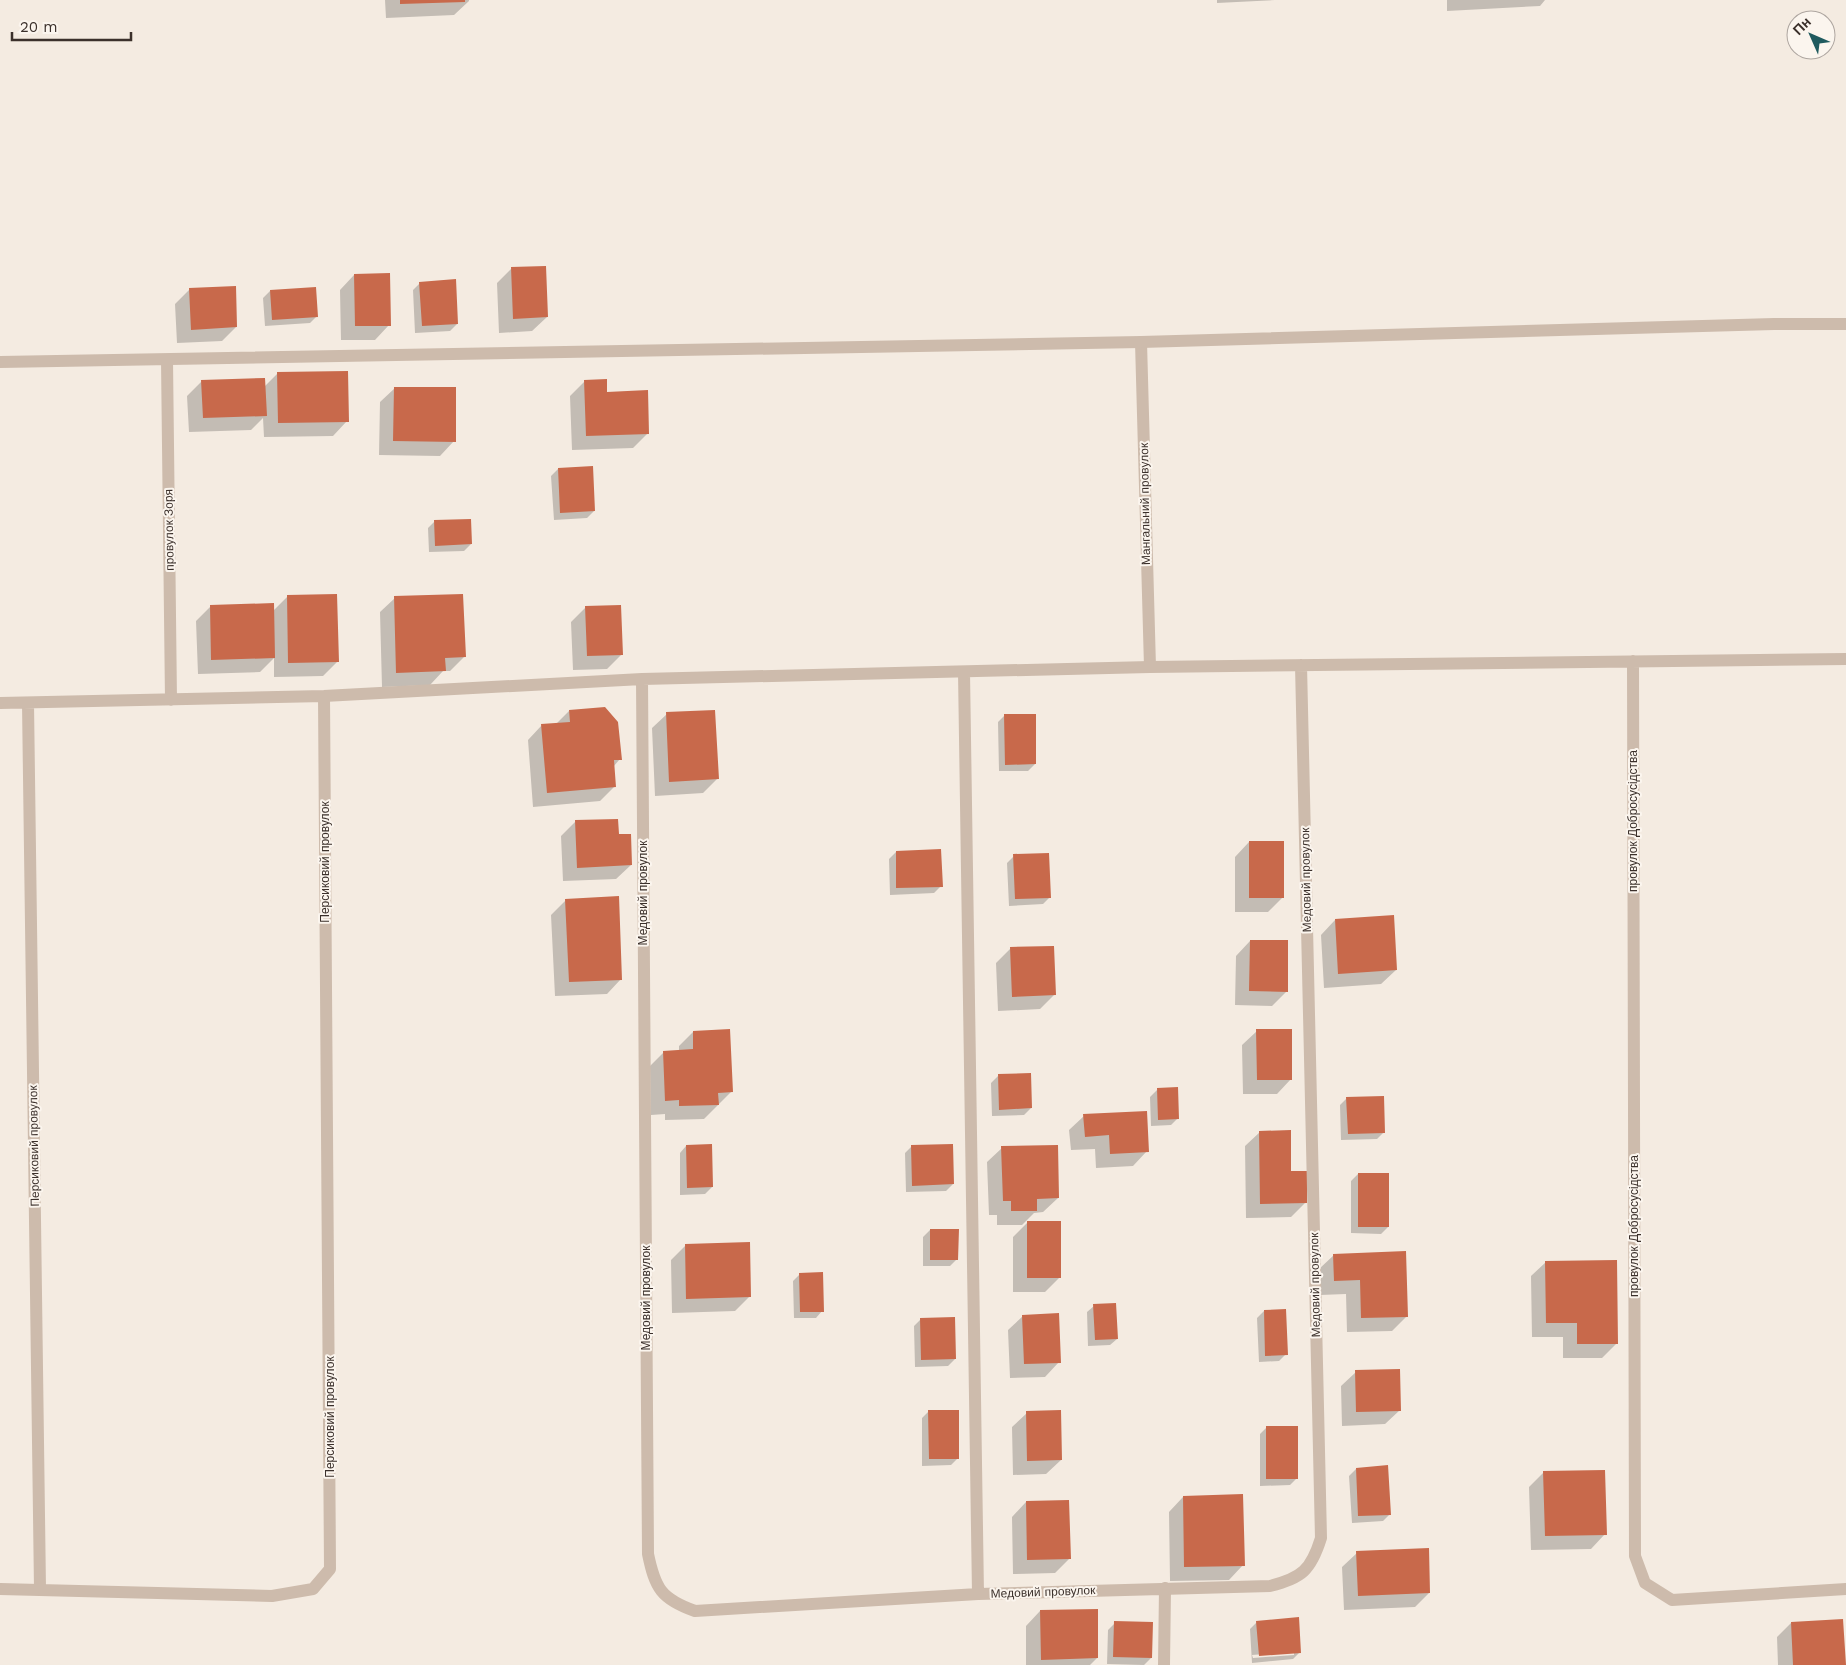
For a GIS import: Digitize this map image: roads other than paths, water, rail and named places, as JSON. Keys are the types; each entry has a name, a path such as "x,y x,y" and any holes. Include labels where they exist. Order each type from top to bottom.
{"street":[{"path":"0,362 1141,342 1774,324 1846,324"},
{"name":"Мангальний провулок","path":"1141,342 1150,667"},
{"name":"провулок Зоря","path":"167,360 171,700"},
{"path":"0,703 324,696 642,679 1150,667 1846,658"},
{"name":"провулок Добросусідства","path":"1633,661 1635,1556 1645,1583 1672,1600 1846,1589"},
{"name":"Медовий провулок","path":"642,679 648,1554 653,1578 664,1595 678,1605 694,1610 978,1594 1270,1586 1289,1581 1306,1570 1316,1556 1321,1538 1301,665"},
{"name":"Медовий провулок","path":"964,672 978,1594"},
{"name":"Персиковий провулок","path":"28,703 40,1589 272,1596 313,1589 330,1568 324,696"},
{"path":"1164,1665 1165,1588"},
{"path":"0,1589 40,1589"}]}
